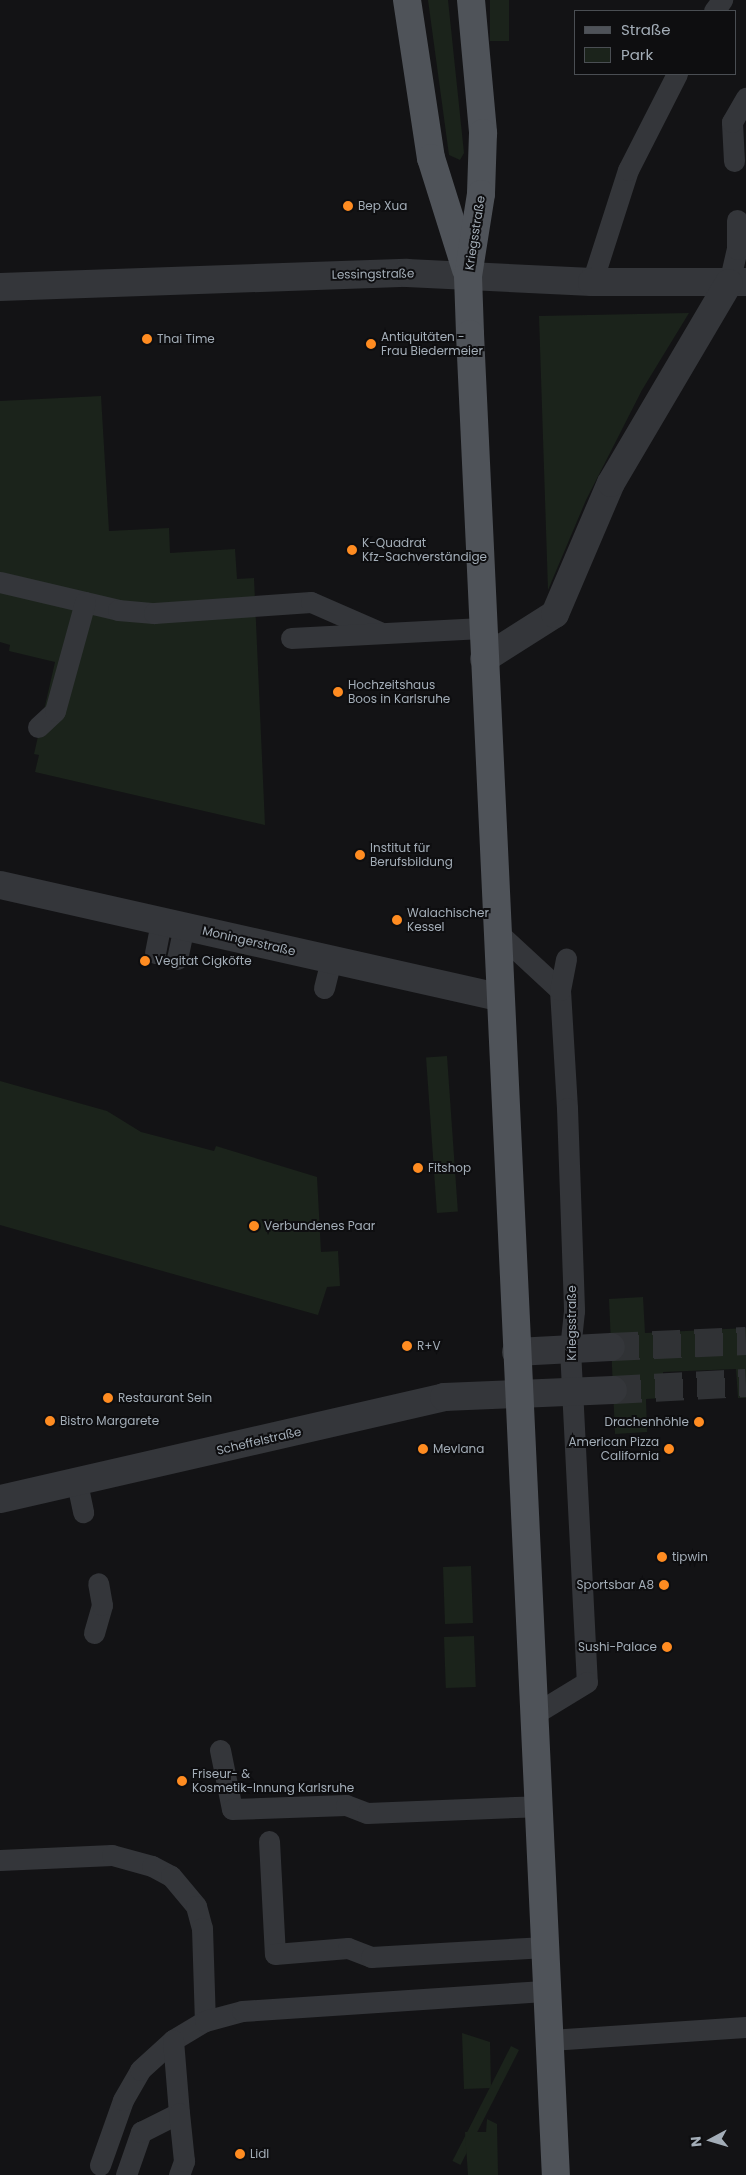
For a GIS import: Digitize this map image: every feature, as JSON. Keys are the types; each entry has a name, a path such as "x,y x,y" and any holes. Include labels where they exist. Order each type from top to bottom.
{"main road":[{"name":"Kriegsstraße","path":"408,0 430,158 468,276"},
{"name":"Kriegsstraße","path":"468,276 481,194 484,133 471,0"},
{"path":"468,276 498,997 556,2175"}],"street":[{"name":"Lessingstraße","path":"0,286 407,273 592,282 738,283"},
{"path":"484,659 555,614 611,483 738,283"},
{"name":"Moningerstraße","path":"0,885 498,997"},
{"path":"516,1352 611,1347"},
{"name":"Scheffelstraße","path":"0,1499 77,1483 444,1397 613,1390"}],"lane":[{"path":"592,282 628,170 676,75"},
{"path":"734,161 732,122 746,98"},
{"path":"737,220 738,283"},
{"path":"0,582 85,602 154,613 310,602 382,634"},
{"path":"38,727 55,711 85,602"},
{"path":"291,638 482,628"},
{"path":"155,953 173,924"},
{"path":"173,924 177,959"},
{"path":"495,930 560,990"},
{"name":"Kriegsstraße","path":"533,1715 587,1682 570,1349 574,1311 560,990 566,959"},
{"path":"324,988 331,960"},
{"path":"77,1483 83,1512"},
{"path":"94,1633 102,1605 98,1583"},
{"path":"220,1750 232,1809 346,1805 367,1813 538,1806"},
{"path":"269,1841 275,1954 348,1948 371,1957 545,1947"},
{"path":"0,1860 112,1855 146,1864 171,1876 198,1913 206,2021"},
{"path":"100,2165 132,2083 173,2040 206,2021 242,2011 547,1991"},
{"path":"550,2040 746,2027"},
{"path":"173,2040 184,2161 178,2175"},
{"path":"126,2175 141,2132 179,2113"}],"green space":[{"path":"428,0 448,0 464,153 460,160 449,155"},
{"path":"490,0 509,0 509,41 490,41"},
{"path":"689,313 642,390 586,500 548,590 539,316"},
{"path":"101,396 109,531 169,528 170,553 235,549 237,579 254,578 265,825 35,772 39,755 34,754 55,662 9,651 10,645 0,642 0,401"},
{"path":"447,1056 458,1212 437,1213 426,1057"},
{"path":"0,1081 107,1111 141,1132 214,1151 216,1146 317,1177 321,1252 338,1251 340,1286 327,1287 318,1315 0,1225"},
{"path":"643,1297 645,1333 746,1328 746,1398 738,1398 736,1369 663,1372 664,1398 646,1399 647,1432 615,1434 609,1299"},
{"path":"471,1566 473,1623 445,1624 443,1567"},
{"path":"474,1636 476,1687 446,1688 444,1637"},
{"path":"462,2033 490,2042 491,2088 464,2089"},
{"path":"511,2046 519,2050 460,2165 452,2161"},
{"path":"487,2119 497,2124 498,2175 468,2175 465,2132 486,2132"}],"tunnel":[{"path":"611,1347 746,1341"},
{"path":"613,1390 746,1383"}],"place":[{"name":"Bep Xua","path":"348,206"},
{"name":"Thai Time","path":"147,339"},
{"name":"Antiquitäten - Frau Biedermeier","path":"371,344"},
{"name":"K-Quadrat Kfz-Sachverständige","path":"352,550"},
{"name":"Hochzeitshaus Boos in Karlsruhe","path":"338,692"},
{"name":"Institut für Berufsbildung","path":"360,855"},
{"name":"Walachischer Kessel","path":"397,920"},
{"name":"Vegitat Cigköfte","path":"145,961"},
{"name":"Fitshop","path":"418,1168"},
{"name":"Verbundenes Paar","path":"254,1226"},
{"name":"R+V","path":"407,1346"},
{"name":"Restaurant Sein","path":"108,1398"},
{"name":"Bistro Margarete","path":"50,1421"},
{"name":"Drachenhöhle","path":"699,1422"},
{"name":"Mevlana","path":"423,1449"},
{"name":"American Pizza California","path":"669,1449"},
{"name":"tipwin","path":"662,1557"},
{"name":"Sportsbar A8","path":"664,1585"},
{"name":"Sushi-Palace","path":"667,1647"},
{"name":"Friseur- & Kosmetik-Innung Karlsruhe","path":"182,1781"},
{"name":"Lidl","path":"240,2154"}]}
